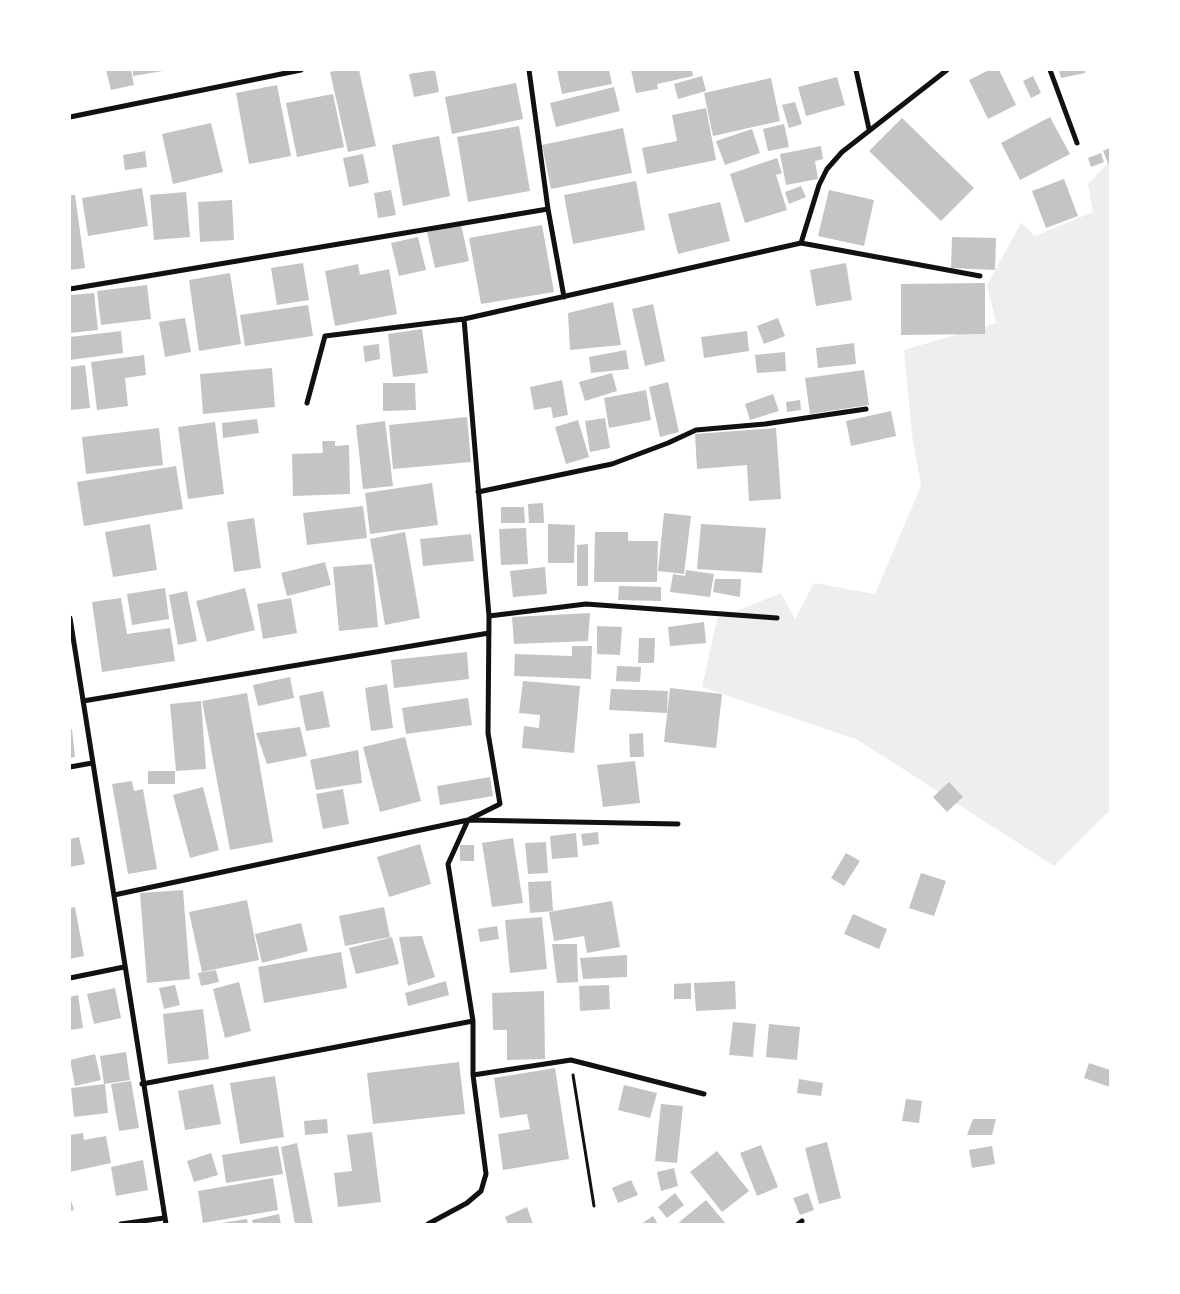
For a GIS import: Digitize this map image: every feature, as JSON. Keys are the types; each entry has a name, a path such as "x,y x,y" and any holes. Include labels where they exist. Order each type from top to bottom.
{"street":[{"path":"70,117 301,70"},
{"path":"529,70 548,209 564,297"},
{"path":"856,70 869,130"},
{"path":"802,242 812,203 828,169 842,152 947,70"},
{"path":"1050,70 1077,143"},
{"path":"70,289 548,209"},
{"path":"307,403 325,336 464,319 802,242 980,276"},
{"path":"428,1224 467,1203 481,1191 486,1174 473,1074 472,1021 448,864 468,820 500,804 488,733 489,616 464,319"},
{"path":"478,492 612,464 668,443 696,430 765,424 866,409"},
{"path":"489,616 586,604 777,618"},
{"path":"70,618 165,1221 121,1224"},
{"path":"83,701 489,633"},
{"path":"70,768 92,763"},
{"path":"114,895 468,820 678,824"},
{"path":"70,978 124,968"},
{"path":"142,1084 472,1021"},
{"path":"473,1074 571,1060 704,1094"}],"path":[{"path":"571,1060 594,1206"}],"shaded area":[{"path":"1110,161 1110,810 1054,866 858,740 702,687 717,619 781,593 795,619 814,583 875,594 921,486 912,435 904,350 996,323 987,285 1021,223 1035,236 1093,212 1088,184"}],"building":[{"path":"106,70 131,70 134,85 111,90"},
{"path":"133,70 163,70 163,71 133,76"},
{"path":"359,70 376,146 348,152 330,72"},
{"path":"435,70 439,92 414,97 409,74"},
{"path":"557,70 609,70 612,84 562,94"},
{"path":"631,70 692,70 693,76 657,84 658,89 636,93"},
{"path":"989,70 999,70 1016,105 988,119 969,80"},
{"path":"1059,70 1085,70 1085,73 1061,78"},
{"path":"702,76 706,91 678,99 674,84"},
{"path":"1033,76 1041,93 1031,98 1023,81"},
{"path":"837,77 845,105 806,116 798,87"},
{"path":"771,78 780,121 713,136 704,93"},
{"path":"516,83 523,119 452,134 445,97"},
{"path":"277,85 291,156 249,164 236,93"},
{"path":"614,87 620,111 556,127 550,103"},
{"path":"333,94 344,147 297,157 286,103"},
{"path":"795,102 802,124 789,128 782,105"},
{"path":"706,108 716,160 647,174 642,148 677,141 672,115"},
{"path":"1050,117 1070,154 1020,180 1001,143"},
{"path":"902,118 974,188 941,221 869,151"},
{"path":"211,123 223,172 173,184 162,134"},
{"path":"784,124 789,147 768,151 763,129"},
{"path":"519,126 530,191 468,202 457,137"},
{"path":"623,128 632,173 551,189 542,145"},
{"path":"752,129 760,153 725,165 716,141"},
{"path":"439,136 450,196 403,206 392,145"},
{"path":"821,146 823,159 815,161 818,179 786,185 780,154"},
{"path":"1110,148 1110,168 1103,151"},
{"path":"145,151 147,167 125,170 123,155"},
{"path":"1101,153 1104,162 1091,167 1088,158"},
{"path":"363,154 369,183 349,187 343,158"},
{"path":"777,158 782,173 776,175 787,210 745,223 730,174"},
{"path":"1064,179 1078,216 1046,228 1032,191"},
{"path":"636,181 645,230 573,244 564,195"},
{"path":"801,186 806,197 789,204 785,192"},
{"path":"142,188 148,226 88,236 82,198"},
{"path":"391,190 396,215 378,218 374,193"},
{"path":"829,190 874,200 864,246 818,236"},
{"path":"186,192 190,237 154,240 150,195"},
{"path":"70,195 75,195 85,268 70,270"},
{"path":"232,200 234,240 200,242 198,202"},
{"path":"720,202 730,241 678,254 668,214"},
{"path":"461,224 469,261 435,268 427,232"},
{"path":"542,225 554,292 481,304 469,238"},
{"path":"418,237 426,270 399,276 391,243"},
{"path":"952,237 996,238 995,270 951,268"},
{"path":"303,263 309,300 277,305 271,268"},
{"path":"846,263 852,300 816,306 810,270"},
{"path":"358,264 360,275 389,269 397,314 335,326 325,271"},
{"path":"230,273 241,344 199,351 189,280"},
{"path":"985,283 985,334 901,335 901,284"},
{"path":"147,285 151,319 101,325 97,291"},
{"path":"94,293 98,330 70,333 70,295"},
{"path":"613,302 621,345 570,350 568,313"},
{"path":"653,304 665,361 645,366 632,309"},
{"path":"308,305 313,336 245,346 240,315"},
{"path":"185,318 191,352 165,357 159,322"},
{"path":"778,318 785,336 764,344 757,326"},
{"path":"422,329 428,373 393,377 388,334"},
{"path":"121,331 123,353 70,360 70,337"},
{"path":"747,331 749,351 704,358 701,337"},
{"path":"854,343 856,364 818,368 816,348"},
{"path":"379,344 380,359 365,362 363,346"},
{"path":"626,350 629,369 591,373 589,357"},
{"path":"785,352 786,371 757,373 755,355"},
{"path":"144,355 146,375 125,378 128,406 97,410 91,362"},
{"path":"85,365 90,408 70,410 70,367"},
{"path":"272,368 275,407 203,414 200,374"},
{"path":"864,370 869,405 810,414 805,378"},
{"path":"612,373 617,391 585,401 579,382"},
{"path":"562,380 568,415 553,418 551,407 534,410 530,387"},
{"path":"668,382 679,432 660,437 649,387"},
{"path":"383,383 415,383 416,410 383,411"},
{"path":"646,390 651,420 609,428 604,398"},
{"path":"773,394 779,411 750,420 745,404"},
{"path":"800,400 801,410 787,412 786,402"},
{"path":"891,411 896,436 851,446 846,421"},
{"path":"467,417 471,462 393,469 389,425"},
{"path":"605,418 610,448 590,452 585,421"},
{"path":"257,419 259,433 223,438 222,423"},
{"path":"578,420 589,457 566,464 555,427"},
{"path":"385,421 393,486 363,489 356,425"},
{"path":"215,422 224,494 188,499 178,427"},
{"path":"159,428 163,465 86,474 82,437"},
{"path":"776,428 781,499 749,501 747,465 697,469 695,434"},
{"path":"322,441 335,441 335,446 349,445 350,494 293,496 292,454 323,453"},
{"path":"176,466 183,509 84,526 77,482"},
{"path":"432,483 438,525 370,534 365,493"},
{"path":"543,503 544,523 529,523 528,504"},
{"path":"363,506 367,538 307,545 303,513"},
{"path":"501,507 524,507 525,523 501,523"},
{"path":"664,513 691,516 684,574 658,571"},
{"path":"254,518 261,568 234,572 227,522"},
{"path":"150,524 157,570 113,577 105,532"},
{"path":"548,524 575,525 574,563 548,563"},
{"path":"701,524 766,528 762,573 697,569"},
{"path":"526,528 528,564 501,565 499,529"},
{"path":"405,532 420,618 385,625 370,539"},
{"path":"595,532 628,532 628,541 658,541 657,582 594,582"},
{"path":"471,534 474,561 423,566 420,539"},
{"path":"588,544 588,586 577,586 577,545"},
{"path":"325,562 331,585 287,596 281,573"},
{"path":"372,564 378,627 339,631 333,567"},
{"path":"545,567 547,594 513,597 510,571"},
{"path":"686,570 714,574 710,597 670,592 673,574 685,576"},
{"path":"715,579 741,579 740,597 713,592"},
{"path":"619,586 661,587 661,601 618,600"},
{"path":"165,588 169,619 132,625 127,594"},
{"path":"245,588 255,630 207,642 196,601"},
{"path":"187,591 197,641 178,645 169,595"},
{"path":"121,598 127,634 170,628 175,661 102,672 92,602"},
{"path":"291,598 297,633 263,639 257,604"},
{"path":"590,613 588,641 514,644 512,617"},
{"path":"704,622 706,643 670,646 668,627"},
{"path":"597,626 622,627 620,655 597,654"},
{"path":"639,638 655,638 654,663 638,663"},
{"path":"572,646 592,646 591,679 514,676 515,654 572,656"},
{"path":"467,652 469,679 394,688 391,660"},
{"path":"617,666 641,667 640,682 616,681"},
{"path":"290,677 294,698 258,706 253,685"},
{"path":"523,681 580,686 574,753 522,748 524,726 539,728 540,715 519,713"},
{"path":"387,684 393,728 371,731 365,688"},
{"path":"670,688 722,694 716,748 664,742"},
{"path":"611,689 668,691 667,713 609,710"},
{"path":"323,691 330,727 306,731 299,696"},
{"path":"247,693 273,842 230,850 202,701"},
{"path":"468,698 472,725 406,734 402,708"},
{"path":"201,701 206,769 176,771 170,704"},
{"path":"300,727 307,756 267,764 256,733"},
{"path":"72,729 75,757 70,758 70,730"},
{"path":"643,733 644,757 630,757 629,734"},
{"path":"405,737 421,801 380,812 363,747"},
{"path":"358,750 362,783 316,790 310,760"},
{"path":"635,761 640,803 603,807 597,765"},
{"path":"148,771 175,771 175,784 148,784"},
{"path":"490,777 493,796 440,805 437,786"},
{"path":"132,781 134,791 143,789 157,869 128,874 112,784"},
{"path":"949,782 963,797 947,812 933,797"},
{"path":"203,787 219,850 190,858 173,795"},
{"path":"343,789 349,824 323,829 316,794"},
{"path":"598,832 599,844 583,846 581,834"},
{"path":"576,833 578,857 552,859 550,836"},
{"path":"79,837 85,864 70,867 70,839"},
{"path":"513,838 523,903 492,907 482,843"},
{"path":"546,842 548,873 528,874 525,843"},
{"path":"420,844 431,884 389,897 377,857"},
{"path":"460,845 474,845 474,861 460,861"},
{"path":"846,853 860,861 844,886 831,878"},
{"path":"921,873 946,881 934,916 909,908"},
{"path":"551,881 553,911 530,913 528,882"},
{"path":"183,890 190,979 147,983 140,893"},
{"path":"247,900 259,960 202,972 189,912"},
{"path":"612,901 620,947 587,953 584,936 554,941 549,912"},
{"path":"75,907 84,956 70,959 70,908"},
{"path":"384,907 390,937 345,946 339,916"},
{"path":"853,914 887,929 879,949 844,934"},
{"path":"542,917 547,969 510,973 505,920"},
{"path":"301,923 308,951 262,963 255,934"},
{"path":"497,926 499,939 480,942 478,929"},
{"path":"422,936 435,977 408,986 399,937"},
{"path":"392,937 399,964 356,974 349,948"},
{"path":"552,944 577,944 578,982 557,983"},
{"path":"341,952 347,988 264,1003 258,967"},
{"path":"627,955 627,977 583,979 580,958"},
{"path":"216,970 219,982 201,986 198,973"},
{"path":"446,981 449,995 408,1006 405,993"},
{"path":"735,981 736,1009 696,1011 694,983"},
{"path":"239,982 251,1031 225,1038 213,989"},
{"path":"691,983 691,999 674,999 674,984"},
{"path":"175,985 180,1005 164,1009 159,988"},
{"path":"609,985 610,1009 580,1011 579,986"},
{"path":"115,988 121,1018 94,1024 87,994"},
{"path":"544,991 545,1059 507,1060 507,1030 493,1030 492,993"},
{"path":"78,995 83,1028 70,1030 70,997"},
{"path":"203,1009 209,1059 168,1064 163,1014"},
{"path":"733,1022 756,1024 753,1057 729,1055"},
{"path":"769,1024 800,1027 797,1060 766,1057"},
{"path":"126,1052 130,1080 104,1084 100,1056"},
{"path":"95,1054 101,1080 75,1086 70,1060"},
{"path":"459,1062 465,1114 373,1124 367,1073"},
{"path":"1089,1063 1110,1070 1110,1087 1084,1078"},
{"path":"555,1068 569,1159 503,1170 498,1134 530,1129 527,1114 500,1118 494,1078"},
{"path":"275,1076 284,1137 240,1144 230,1083"},
{"path":"799,1079 823,1083 821,1096 797,1093"},
{"path":"131,1081 139,1128 119,1131 111,1084"},
{"path":"105,1084 108,1113 74,1117 71,1088"},
{"path":"213,1084 221,1124 185,1130 178,1091"},
{"path":"624,1085 657,1093 650,1118 618,1110"},
{"path":"906,1099 922,1101 919,1123 902,1121"},
{"path":"661,1104 683,1106 677,1163 655,1161"},
{"path":"327,1119 328,1133 305,1135 304,1121"},
{"path":"973,1119 996,1119 992,1135 967,1135"},
{"path":"372,1132 381,1202 338,1207 334,1173 352,1171 347,1135"},
{"path":"83,1133 84,1140 106,1136 111,1163 70,1172 70,1135"},
{"path":"827,1142 841,1198 819,1204 805,1148"},
{"path":"297,1143 313,1224 295,1224 281,1147"},
{"path":"761,1145 778,1187 757,1196 740,1153"},
{"path":"278,1146 283,1174 226,1183 222,1155"},
{"path":"992,1146 995,1164 972,1168 969,1150"},
{"path":"717,1151 749,1191 722,1212 690,1172"},
{"path":"211,1153 218,1175 194,1182 187,1161"},
{"path":"143,1160 148,1190 116,1196 111,1167"},
{"path":"674,1168 678,1186 661,1191 657,1172"},
{"path":"273,1178 278,1210 203,1223 198,1191"},
{"path":"631,1180 638,1195 618,1203 612,1188"},
{"path":"675,1193 684,1205 667,1218 658,1207"},
{"path":"808,1193 814,1210 800,1215 793,1198"},
{"path":"70,1197 74,1210 70,1211"},
{"path":"706,1200 726,1224 677,1224"},
{"path":"527,1207 533,1224 508,1224 505,1217"},
{"path":"279,1214 281,1224 253,1224 252,1220"},
{"path":"653,1216 658,1224 641,1224"},
{"path":"247,1219 248,1224 221,1223"}]}
